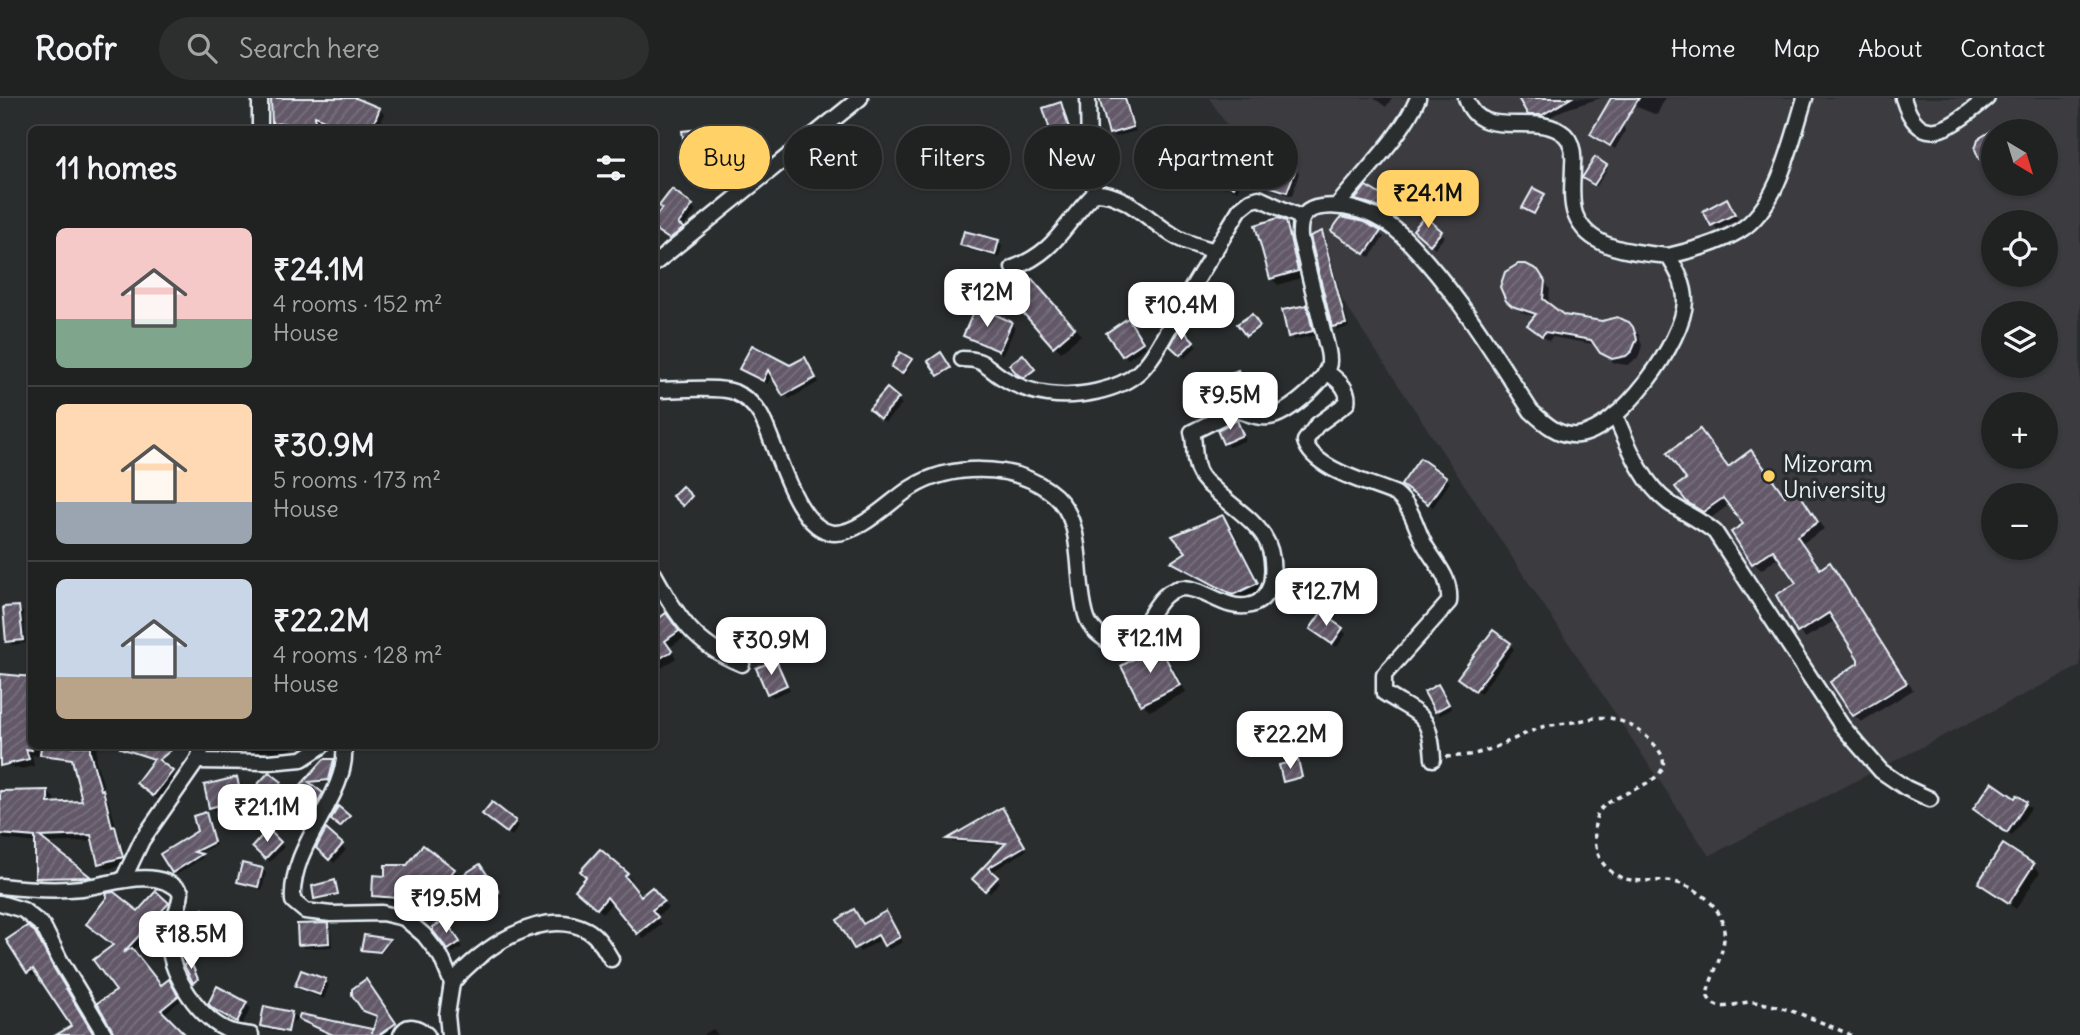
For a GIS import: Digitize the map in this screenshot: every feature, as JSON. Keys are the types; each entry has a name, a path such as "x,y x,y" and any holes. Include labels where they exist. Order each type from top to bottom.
{"street":[{"path":"260,98 260,126"},
{"path":"658,261 860,98"},
{"path":"1088,98 1089,154 1095,193"},
{"path":"1337,206 1390,141 1413,110 1418,98"},
{"path":"1466,98 1473,113 1484,120 1497,124 1553,127 1564,134 1570,142 1573,156 1572,201 1576,215 1585,229 1611,247 1668,256 1700,248 1741,230 1762,208 1780,176 1805,98"},
{"path":"1903,98 1914,122 1926,130 1942,130 1987,98"},
{"path":"1013,268 1043,254 1056,242 1070,220 1095,193 1105,192 1181,240 1215,251"},
{"path":"962,359 976,359 986,363 1002,377 1025,388 1047,394 1069,395 1124,383 1140,371 1157,349 1240,209 1259,198 1302,218"},
{"path":"658,390 730,390 747,398 761,415 779,462 809,520 820,529 835,533 853,529 912,487 959,470 987,470 1020,477 1048,490 1062,504 1073,522 1087,620 1098,634 1112,644 1127,642 1141,631 1152,612 1169,593 1184,589 1231,605 1250,606 1264,599 1271,583 1273,564 1269,544 1256,525 1200,475 1194,460 1196,445 1192,432 1236,410 1267,418 1285,411 1326,371 1328,351 1300,237 1302,218 1315,208 1337,206 1373,215 1393,227 1448,286 1531,411 1548,427 1567,435 1578,435 1601,427 1636,395 1662,361 1685,302 1681,276 1668,256"},
{"path":"1326,371 1345,389 1347,403 1310,432 1305,441 1307,448 1314,457 1327,465 1396,494 1406,502 1427,549 1446,576 1450,588 1449,602 1384,674 1384,693 1425,719 1431,734 1433,759"},
{"path":"1615,415 1649,482 1668,502 1696,517 1715,532 1842,726 1881,771 1906,788 1930,799"},
{"path":"658,581 687,628 705,645 742,664"},
{"path":"122,880 142,840 197,761 202,749"},
{"path":"197,761 269,762 302,759 317,749"},
{"path":"344,749 341,776 307,842 292,883 293,901 305,911 331,914 382,913 404,918 424,934 441,957 452,983 447,1015 449,1035"},
{"path":"0,886 43,890 84,888 122,880 161,880 173,884 181,892 181,904 170,936 170,953 186,992 197,1007 223,1028 251,1035"},
{"path":"0,903 23,910 43,926 60,960 106,1035"},
{"path":"452,983 483,951 542,925 563,923 589,930 611,959"},
{"path":"401,1035 411,1027 418,1028 426,1035"}],"path":[{"path":"1433,759 1477,754 1544,726 1595,717 1612,719 1647,736 1662,754 1663,768 1646,784 1601,808 1595,820 1594,834 1596,850 1602,862 1607,869 1625,880 1677,882 1693,889 1717,911 1724,928 1724,942 1707,995 1710,1003 1726,1008 1749,1002 1765,1003 1852,1035"}],"shaded area":[{"name":"Mizoram University","path":"1209,98 2080,98 2080,666 1709,856 1269,189 1298,189 1298,126 1227,126"}],"building":[{"path":"271,98 356,98 380,108 373,126 338,126 315,116 315,126 272,124"},
{"path":"1099,98 1125,98 1133,127 1120,131 1120,126 1107,126"},
{"path":"1518,98 1571,98 1542,115 1528,115"},
{"path":"1611,98 1639,98 1610,146 1590,134"},
{"path":"1061,102 1068,126 1049,126 1043,108"},
{"path":"1981,137 1981,160 1975,149"},
{"path":"1595,157 1607,165 1594,185 1582,178"},
{"path":"1366,186 1398,205 1392,215 1371,204 1355,200"},
{"path":"1533,188 1545,194 1534,214 1522,208"},
{"path":"672,189 693,205 678,224 684,228 669,239 658,232 658,214 662,208 659,206"},
{"path":"1727,198 1735,214 1711,226 1703,211"},
{"path":"1425,216 1442,231 1430,245 1413,230"},
{"path":"1341,217 1364,222 1381,231 1365,254 1331,231"},
{"path":"1278,218 1286,221 1298,271 1270,279 1255,225"},
{"path":"964,231 999,240 995,255 960,245"},
{"path":"1322,231 1346,324 1332,327 1310,236"},
{"path":"1518,264 1526,264 1538,270 1545,281 1543,299 1564,315 1602,321 1617,317 1629,322 1637,339 1632,351 1626,356 1612,359 1600,353 1591,340 1545,332 1542,336 1527,325 1536,314 1512,306 1506,301 1500,287 1505,272"},
{"path":"1032,279 1075,328 1053,347 1010,298"},
{"path":"1307,305 1313,331 1288,337 1282,310"},
{"path":"976,306 1012,322 999,351 963,336"},
{"path":"1252,314 1260,326 1246,336 1237,324"},
{"path":"1128,318 1143,342 1122,356 1106,333"},
{"path":"1180,327 1194,341 1180,355 1170,346"},
{"path":"752,345 790,365 805,357 816,378 783,396 768,370 763,381 739,369"},
{"path":"900,352 912,359 902,374 891,367"},
{"path":"941,352 951,368 938,376 928,361"},
{"path":"1023,354 1035,369 1024,378 1009,365"},
{"path":"1238,370 1248,394 1226,403 1216,379"},
{"path":"887,388 899,398 880,419 869,409"},
{"path":"1237,420 1243,435 1223,444 1217,430"},
{"path":"1700,429 1728,467 1751,450 1785,496 1796,488 1818,522 1797,536 1820,569 1830,562 1907,683 1853,716 1830,682 1858,663 1858,659 1829,613 1797,633 1776,595 1796,583 1773,550 1752,564 1731,532 1743,524 1723,498 1703,512 1687,502 1675,487 1686,479 1667,453"},
{"path":"1420,458 1447,477 1428,504 1401,485"},
{"path":"682,486 692,496 683,506 672,496"},
{"path":"1223,515 1258,583 1233,595 1171,562 1186,552 1172,536"},
{"path":"19,606 23,640 6,642 3,607"},
{"path":"666,613 679,631 665,641 672,651 658,660 658,619"},
{"path":"1321,613 1343,628 1332,644 1310,629"},
{"path":"1493,630 1511,643 1475,691 1457,678"},
{"path":"1159,645 1180,685 1141,705 1121,666"},
{"path":"776,660 787,685 767,694 756,668"},
{"path":"0,674 28,677 28,749 32,750 26,749 29,759 0,766"},
{"path":"1438,684 1449,704 1435,712 1424,692"},
{"path":"41,749 90,749 123,857 98,864 91,835 40,837 91,877 35,878 35,837 0,834 0,791 48,790 48,803 82,801 72,759 40,755"},
{"path":"123,749 172,749 159,760 173,771 153,796 136,783 154,759"},
{"path":"324,759 334,759 329,780 309,782 323,793 315,807 309,802 301,810 289,798"},
{"path":"1298,760 1302,777 1283,782 1279,765"},
{"path":"269,772 282,782 268,799 255,787"},
{"path":"237,777 242,799 209,808 204,785"},
{"path":"1992,782 2015,798 2017,795 2027,802 2007,833 1973,809"},
{"path":"492,802 516,821 507,833 482,814"},
{"path":"338,806 350,816 340,827 331,820"},
{"path":"1002,807 1025,846 988,868 998,877 985,891 972,879 1006,843 947,839"},
{"path":"206,812 214,842 194,852 202,854 172,873 160,854 197,831 193,816"},
{"path":"268,829 281,842 265,859 252,847"},
{"path":"326,829 343,844 329,860 316,848"},
{"path":"2003,844 2034,864 2009,903 1978,883"},
{"path":"423,845 455,869 438,891 430,885 413,908 398,898 372,896 373,875 385,876 385,865 407,865"},
{"path":"600,849 628,873 625,876 641,896 652,887 664,901 652,910 658,917 637,934 607,897 597,909 575,890 586,877 580,871"},
{"path":"242,863 263,868 258,887 237,882"},
{"path":"480,864 499,892 477,906 458,878"},
{"path":"335,880 338,894 314,899 312,886"},
{"path":"156,891 169,903 123,953 132,948 161,985 169,979 178,996 161,1010 186,1035 115,1035 97,1003 116,991 93,960 113,945 86,924 107,897 106,893 114,892 138,911"},
{"path":"203,909 211,925 197,932 189,917"},
{"path":"854,909 863,924 886,911 900,937 884,946 878,935 854,949 837,920"},
{"path":"445,920 460,942 448,950 433,931 433,927"},
{"path":"328,923 329,943 298,945 297,924"},
{"path":"27,926 35,932 94,1035 56,1035 71,1026 33,969 27,973 6,940"},
{"path":"364,935 390,939 380,952 361,950"},
{"path":"190,960 198,979 193,983 184,965"},
{"path":"301,970 326,979 320,995 295,986"},
{"path":"366,979 396,1023 379,1035 333,1035 298,1019 300,1014 372,1029 372,1033 377,1016 363,1011 352,995 352,989"},
{"path":"217,986 247,1002 237,1022 208,1004"},
{"path":"264,1006 292,1012 288,1032 260,1026"}],"place":[{"name":"Mizoram University","path":"1769,476"}]}
